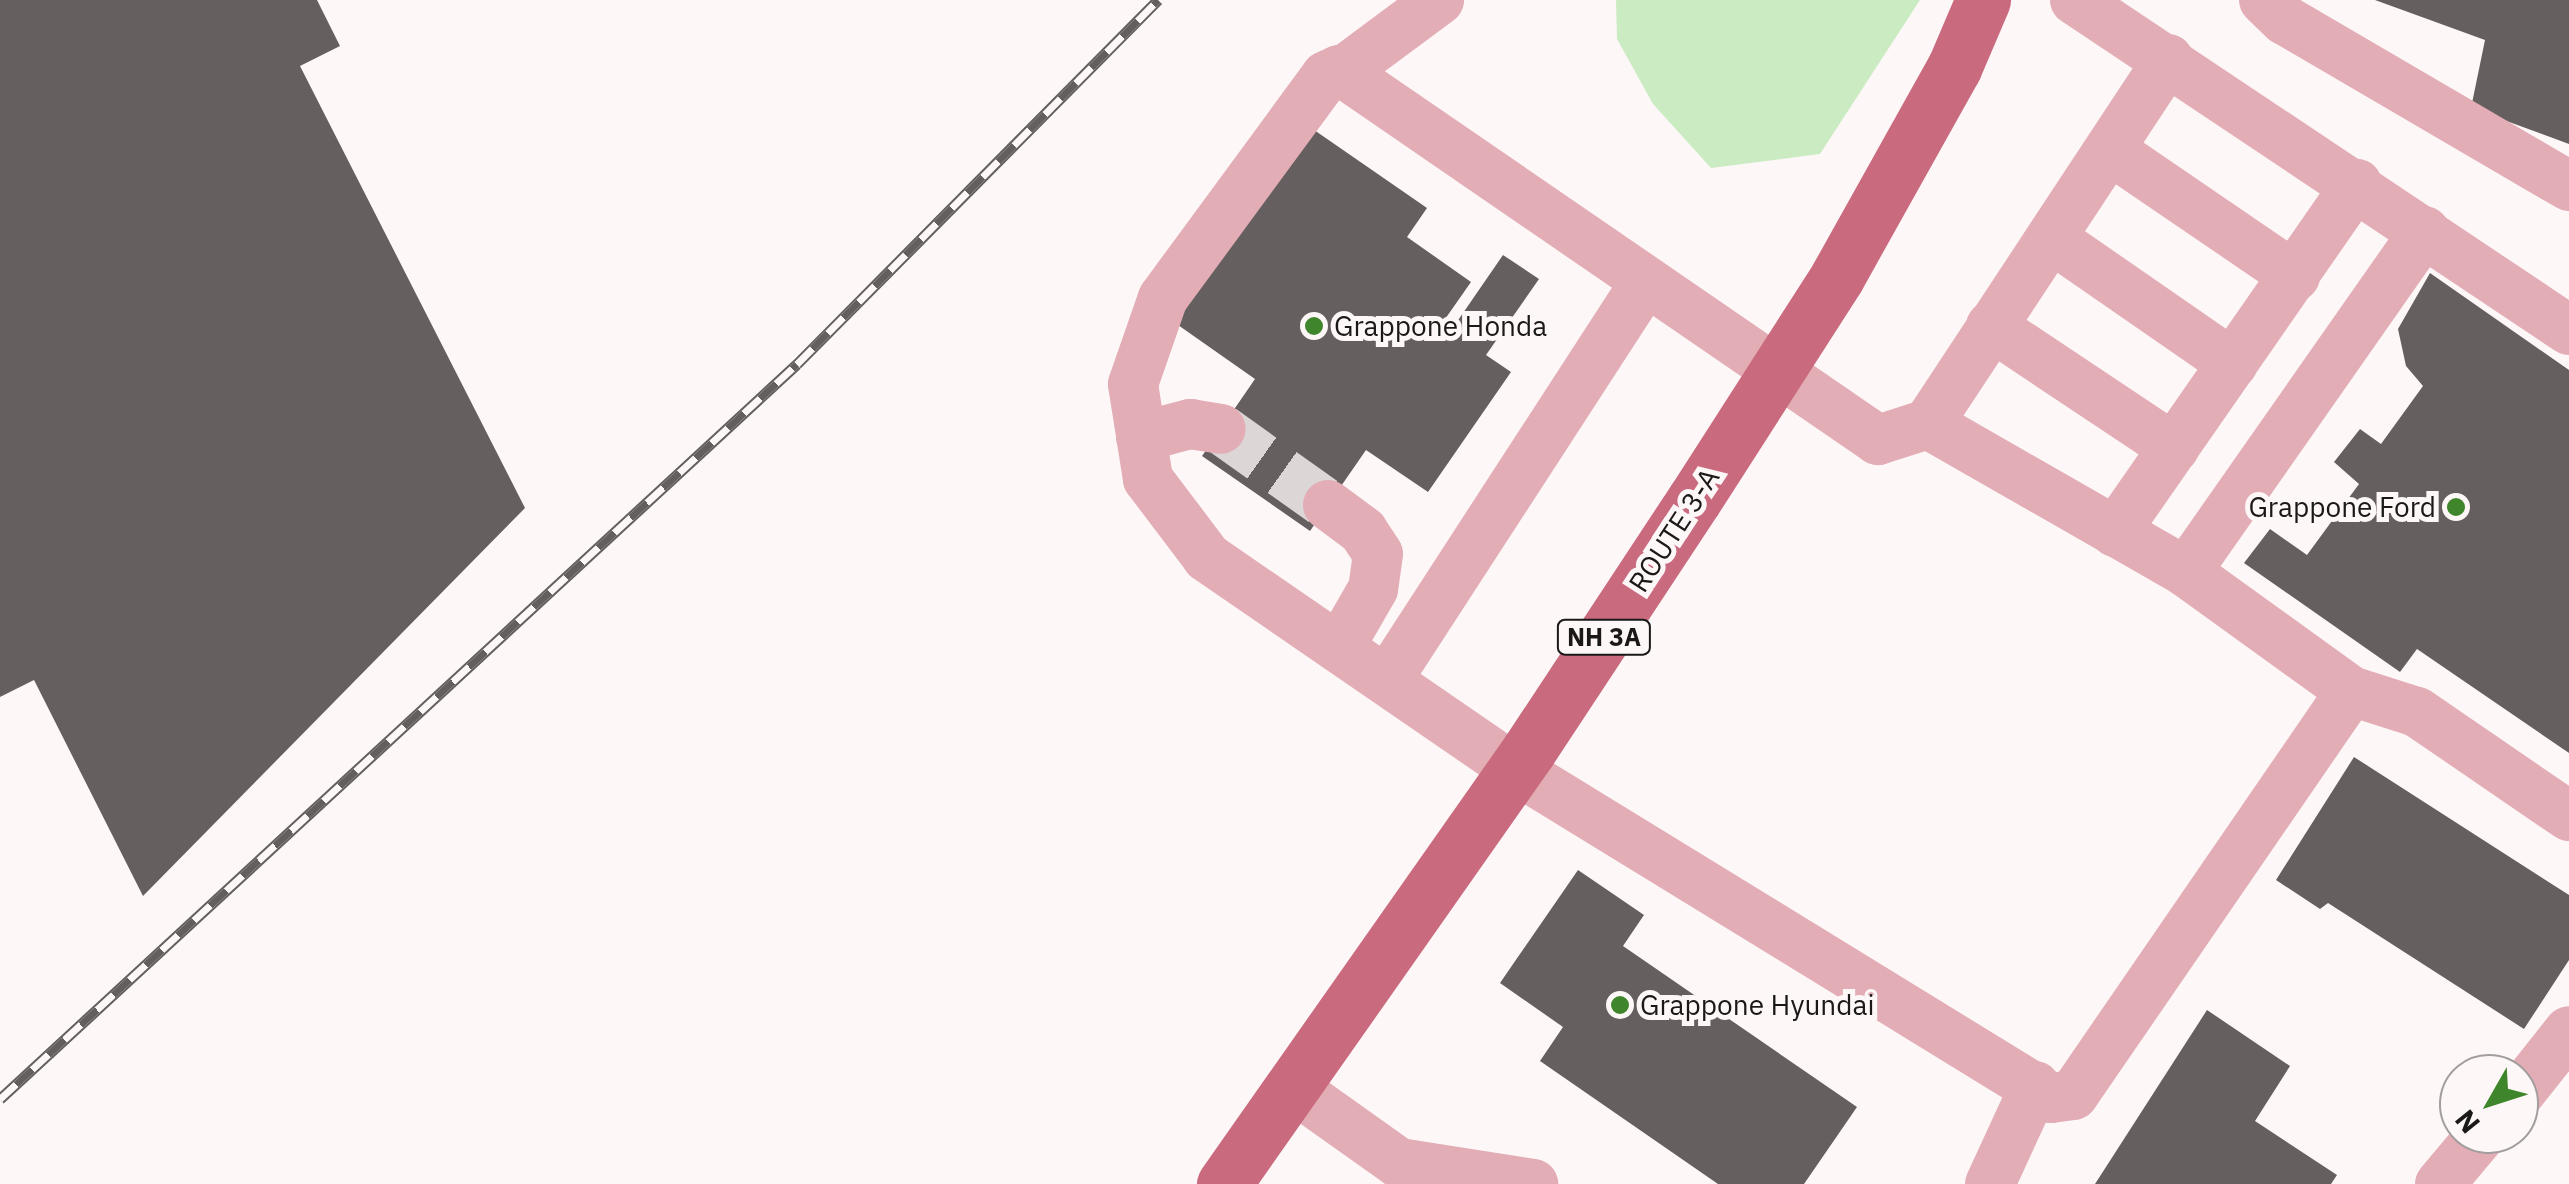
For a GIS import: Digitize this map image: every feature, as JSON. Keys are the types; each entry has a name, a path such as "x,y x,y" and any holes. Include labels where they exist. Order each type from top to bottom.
{"main road":[{"name":"ROUTE 3-A","path":"1224,1184 1516,769 1774,375 1946,82 1983,0"}],"lane":[{"path":"2075,0 2357,184 2569,330"},
{"path":"2264,0 2284,20 2569,186"},
{"path":"1422,4 1342,72 1326,76 1163,298 1133,384 1148,479 1207,557 1516,769 2050,1098 2073,1095 2351,691"},
{"path":"1342,72 1774,375 1878,440 1928,424 2170,60"},
{"path":"2110,150 2295,276"},
{"path":"2116,532 2357,184"},
{"path":"2186,572 2425,231"},
{"path":"2051,238 2233,364"},
{"path":"1387,680 1644,285"},
{"path":"1991,326 2174,448"},
{"path":"1142,437 1190,424 1220,429"},
{"path":"1928,424 2186,572 2351,691 2417,712 2569,816"},
{"path":"1328,504 1362,530 1378,554 1373,589 1339,648"},
{"path":"2539,1069 2569,1031"},
{"path":"1990,1184 2036,1086"},
{"path":"1292,1087 1392,1174 1526,1182"},
{"path":"2440,1184 2465,1154"}],"green space":[{"path":"1616,0 1920,0 1820,154 1711,168 1653,104 1617,39"}],"building":[{"path":"0,0 317,0 340,46 300,66 525,508 143,896 34,680 0,697"},
{"path":"2375,0 2569,0 2569,144 2471,108 2485,40"},
{"name":"Grappone Honda","path":"1304,123 1427,208 1407,237 1471,282 1443,322 1452,329 1503,255 1539,279 1486,355 1511,372 1428,492 1366,450 1310,531 1202,456 1255,379 1168,318"},
{"name":"Grappone Ford","path":"2430,273 2569,370 2569,753 2417,649 2400,672 2244,563 2270,529 2307,555 2359,484 2334,462 2360,429 2381,444 2423,386 2406,366 2398,329"},
{"path":"2354,757 2569,895 2569,960 2524,1029 2328,903 2320,909 2276,880"},
{"name":"Grappone Hyundai","path":"1578,870 1644,915 1623,946 1857,1107 1804,1184 1718,1184 1540,1061 1563,1027 1500,983"},
{"path":"2207,1010 2290,1066 2255,1121 2337,1175 2331,1184 2095,1184"}],"tunnel":[{"path":"1221,429 1328,505"}],"railway":[{"path":"0,1099 797,364 1158,0"}],"place":[{"name":"Grappone Honda","path":"1314,326"},
{"name":"Grappone Ford","path":"2456,507"},
{"name":"Grappone Hyundai","path":"1620,1005"}]}
